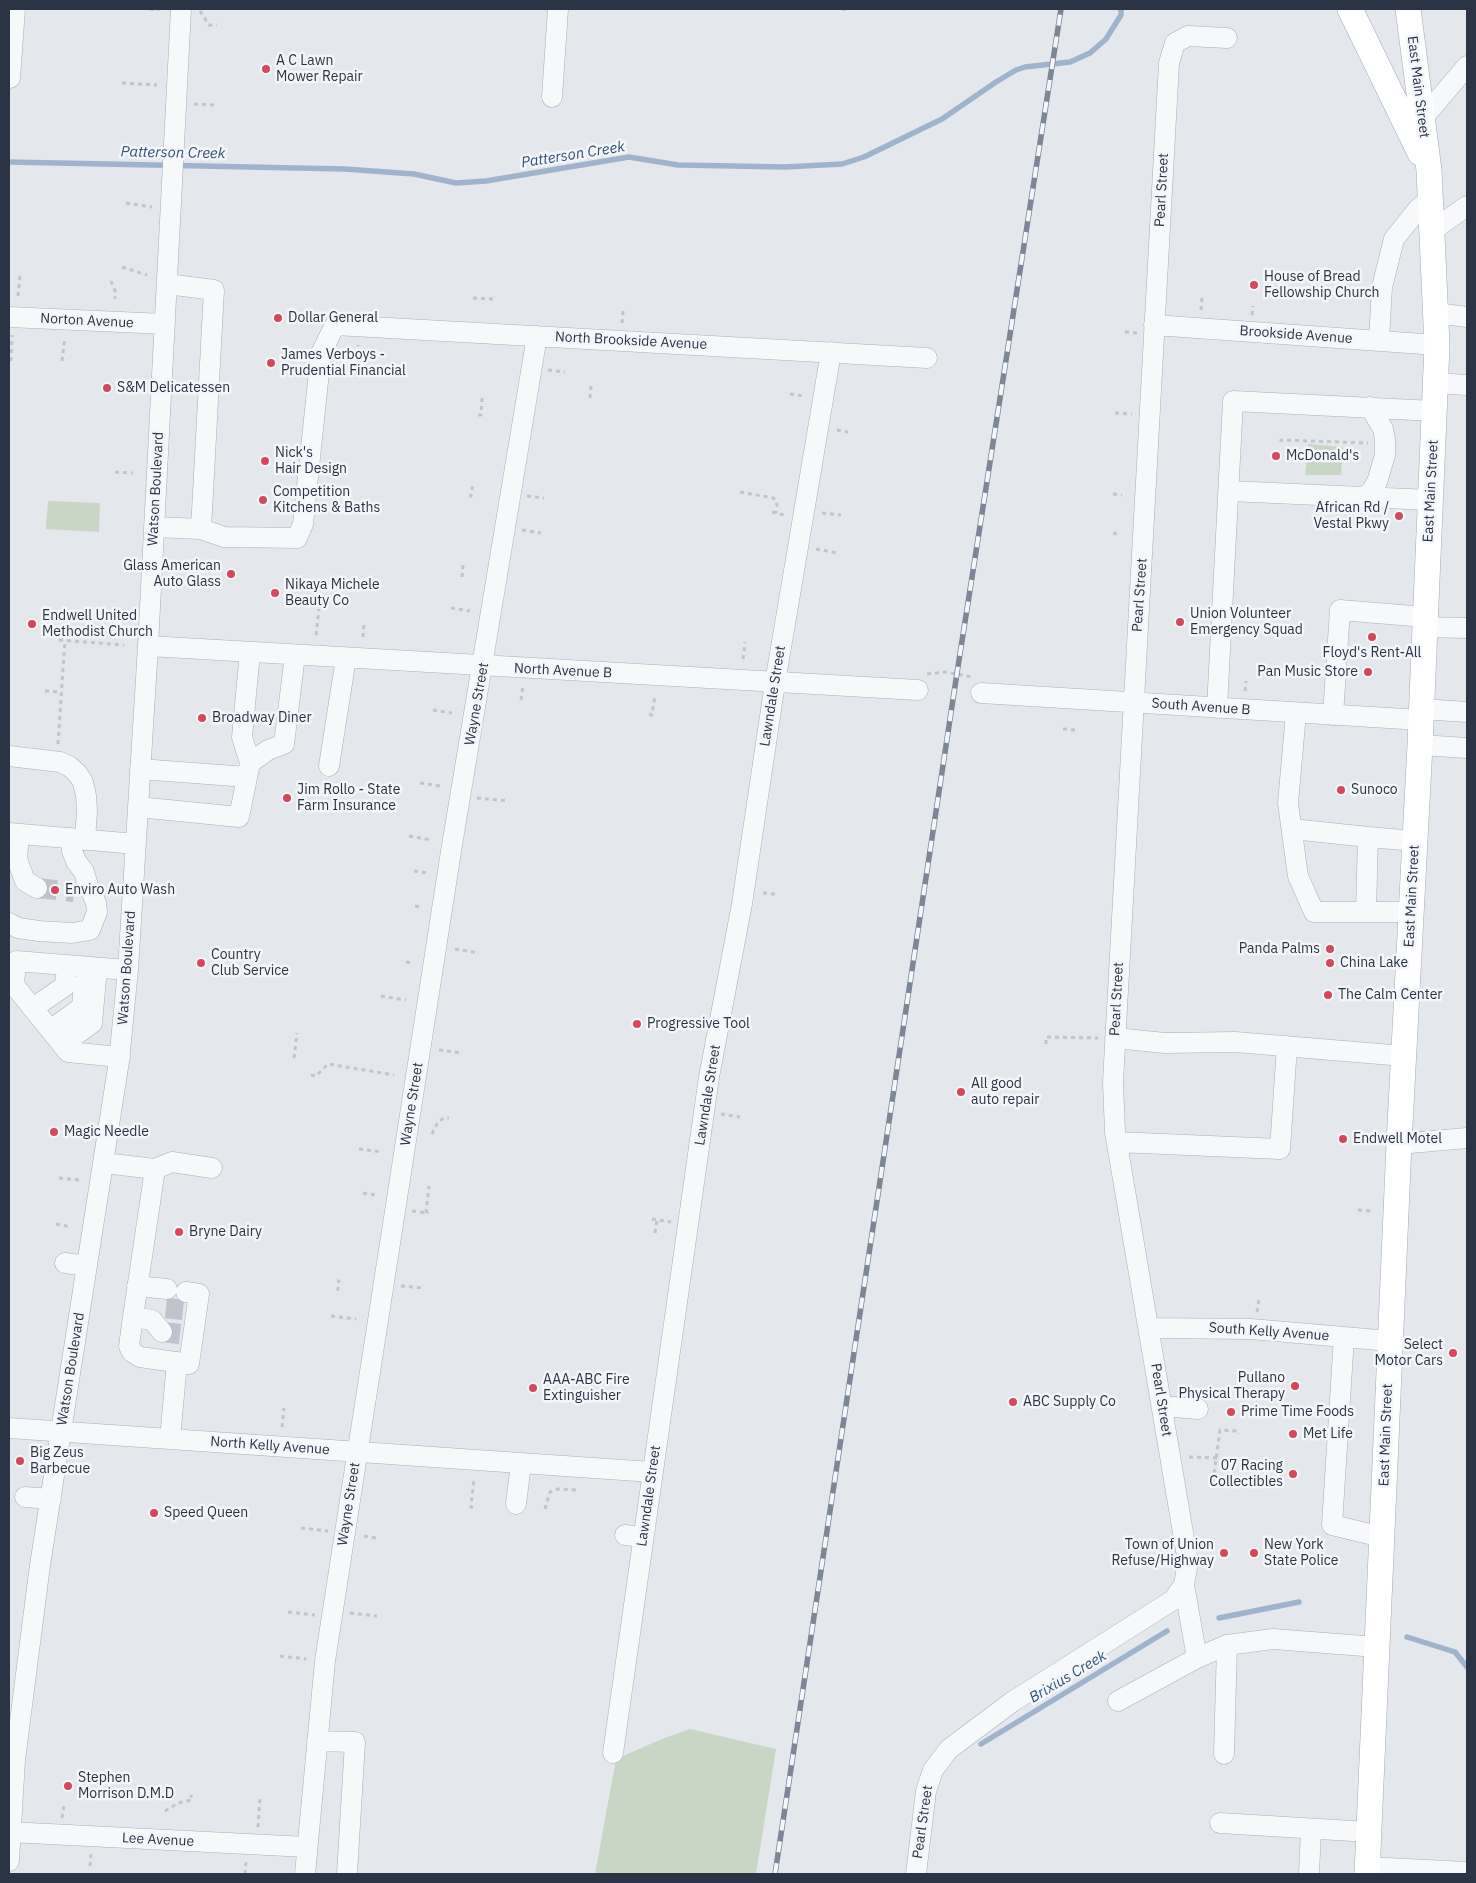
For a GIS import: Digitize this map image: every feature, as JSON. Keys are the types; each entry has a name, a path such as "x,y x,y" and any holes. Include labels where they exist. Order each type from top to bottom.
{"main road":[{"path":"1350,9 1429,170"},
{"name":"East Main Street","path":"1367,1871 1437,345 1429,170 1408,9"}],"street":[{"path":"10,78 14,9"},
{"name":"Watson Boulevard","path":"9,1861 17,1685 51,1499 104,1162 120,1056 128,970 148,646 181,9"},
{"path":"552,97 558,9"},
{"name":"Pearl Street","path":"916,1874 926,1792 933,1770 949,1749 1012,1702 1173,1600 1184,1585 1188,1562 1117,1142 1112,1082 1169,63 1175,43 1188,36 1227,38"},
{"path":"1423,118 1467,66"},
{"path":"1379,341 1382,287 1394,239 1418,208 1431,199"},
{"path":"1433,230 1467,206"},
{"path":"154,527 201,529 214,290 167,284"},
{"path":"1436,314 1467,316"},
{"name":"Norton Avenue","path":"10,326 165,324"},
{"name":"North Brookside Avenue","path":"201,529 224,537 297,538 303,524 321,353 335,325 927,358"},
{"name":"Brookside Avenue","path":"1154,325 1437,345"},
{"name":"Wayne Street","path":"305,1874 325,1661 332,1614 436,946 537,336"},
{"name":"Lawndale Street","path":"612,1752 634,1536 652,1472 710,1077 742,904 774,683 831,352"},
{"path":"1435,383 1467,385"},
{"path":"1217,708 1234,401 1434,411"},
{"path":"1364,497 1371,492 1377,482 1385,455 1385,440 1382,429 1370,407"},
{"path":"1229,490 1430,500"},
{"path":"1332,715 1340,610 1467,628"},
{"name":"North Avenue B","path":"148,646 483,667 918,690"},
{"path":"138,807 239,816 249,770 242,737 250,652"},
{"path":"140,769 249,770 268,750 284,744 295,655"},
{"path":"329,766 346,658"},
{"name":"South Avenue B","path":"980,693 1332,715 1420,725"},
{"path":"1420,725 1467,712"},
{"path":"1296,713 1288,803 1298,876 1314,912 1411,912"},
{"path":"1420,725 1467,748"},
{"path":"9,756 56,762 69,766 83,782 87,811 72,851 84,872 82,888 97,912 90,930 72,933 39,932 18,928 9,923"},
{"path":"1292,829 1414,841"},
{"path":"37,883 25,881 17,859 14,833 136,844"},
{"path":"1366,911 1368,837"},
{"path":"120,1056 68,1052 14,985 16,962 128,970"},
{"path":"29,1004 65,986 76,966"},
{"path":"56,1037 92,1023 76,966"},
{"path":"1115,1038 1165,1043 1234,1042 1404,1056"},
{"path":"1117,1142 1280,1148 1286,1046"},
{"path":"1399,1144 1467,1138"},
{"path":"104,1162 155,1169 172,1162 212,1168"},
{"path":"138,1286 155,1169"},
{"path":"65,1263 87,1266"},
{"path":"138,1286 169,1314 189,1364 140,1357 132,1352 130,1346 169,1314"},
{"path":"138,1286 169,1314"},
{"name":"South Kelly Avenue","path":"1148,1328 1251,1329 1390,1341"},
{"path":"1344,1337 1332,1525 1382,1537"},
{"path":"170,1439 177,1362"},
{"path":"1162,1406 1198,1409"},
{"name":"North Kelly Avenue","path":"9,1428 652,1472"},
{"path":"516,1504 521,1464"},
{"path":"25,1496 51,1499"},
{"path":"1184,1585 1197,1658"},
{"path":"1118,1701 1197,1658 1227,1645 1273,1639 1377,1647"},
{"path":"1224,1754 1227,1645"},
{"path":"317,1741 355,1742 347,1874"},
{"path":"1220,1823 1369,1832"},
{"path":"1309,1874 1311,1829"},
{"name":"Lee Avenue","path":"10,1832 307,1847"},
{"path":"1367,1871 1467,1872"}],"path":[{"path":"150,9 159,10"},
{"path":"198,9 209,25 217,25"},
{"path":"122,83 157,85"},
{"path":"126,203 152,207"},
{"path":"122,266 147,275"},
{"path":"18,296 20,276"},
{"path":"111,280 115,291 115,300"},
{"path":"473,298 494,299 495,296"},
{"path":"10,326 11,361"},
{"path":"62,361 65,338"},
{"path":"547,370 565,372"},
{"path":"590,398 591,386"},
{"path":"790,394 804,396"},
{"path":"478,415 481,415 482,398"},
{"path":"835,430 848,432"},
{"path":"1281,442 1281,440 1376,442"},
{"path":"115,472 133,473"},
{"path":"469,496 471,496 473,482"},
{"path":"740,492 773,498 776,500 777,505 774,512 784,515"},
{"path":"1113,494 1122,495"},
{"path":"526,496 544,498"},
{"path":"821,513 841,515"},
{"path":"521,530 541,533"},
{"path":"1114,533 1119,534"},
{"path":"815,549 837,553"},
{"path":"462,577 463,565"},
{"path":"451,608 470,611"},
{"path":"316,635 319,609"},
{"path":"363,638 364,623"},
{"path":"59,640 124,645"},
{"path":"56,762 64,640"},
{"path":"743,659 745,642"},
{"path":"918,690 922,675 946,672 976,678 980,693"},
{"path":"1245,691 1246,681"},
{"path":"522,700 523,686"},
{"path":"45,691 61,692"},
{"path":"649,714 652,715 654,695"},
{"path":"433,710 452,713"},
{"path":"1063,730 1075,730 1075,733"},
{"path":"420,783 440,786"},
{"path":"461,796 509,801"},
{"path":"409,836 432,840"},
{"path":"414,871 427,873"},
{"path":"757,892 775,894"},
{"path":"415,906 421,907"},
{"path":"436,946 479,953"},
{"path":"406,962 412,963"},
{"path":"381,996 406,1000"},
{"path":"294,1058 297,1033"},
{"path":"1046,1044 1046,1037 1115,1038"},
{"path":"420,1048 463,1053"},
{"path":"310,1075 316,1076 328,1064 394,1075"},
{"path":"719,1113 740,1117"},
{"path":"432,1134 438,1122 444,1118 449,1118"},
{"path":"359,1149 382,1152"},
{"path":"58,1178 79,1180"},
{"path":"426,1213 429,1186"},
{"path":"363,1193 375,1195"},
{"path":"1358,1210 1371,1211"},
{"path":"655,1233 657,1220"},
{"path":"56,1224 71,1227"},
{"path":"337,1281 339,1281 337,1295"},
{"path":"331,1316 356,1319"},
{"path":"282,1427 284,1408"},
{"path":"1213,1480 1220,1430 1238,1431 1238,1434"},
{"path":"1170,1456 1217,1458"},
{"path":"473,1508 470,1507 475,1460"},
{"path":"545,1509 550,1492 577,1490"},
{"path":"301,1528 345,1533"},
{"path":"288,1612 377,1616"},
{"path":"280,1656 325,1661"},
{"path":"165,1811 178,1803 192,1800 191,1795"},
{"path":"256,1845 260,1798"}],"green space":[{"path":"1308,444 1343,447 1341,475 1305,475"},
{"path":"48,501 100,503 99,532 46,529"},
{"path":"690,1729 776,1749 756,1874 595,1874 616,1759"}],"waterway":[{"name":"Patterson Creek","path":"9,162 345,169 414,174 456,183 486,181 629,157 678,165 785,167 842,164 864,157 942,119 1016,70 1025,67 1070,62 1090,53 1106,39 1121,15 1121,9"},
{"name":"Brixius Creek","path":"1219,1618 1299,1602"},
{"name":"Brixius Creek","path":"981,1744 1167,1631"},
{"name":"Brixius Creek","path":"1407,1637 1455,1652 1467,1667"}],"tunnel":[{"path":"37,888 74,892"},
{"path":"166,1308 183,1310"},
{"path":"162,1332 180,1334"}],"railway":[{"path":"775,1874 957,673 1061,9"}],"place":[{"name":"A C Lawn Mower Repair","path":"266,69"},
{"name":"House of Bread Fellowship Church","path":"1254,285"},
{"name":"Dollar General","path":"278,318"},
{"name":"James Verboys - Prudential Financial","path":"271,363"},
{"name":"S&M Delicatessen","path":"107,388"},
{"name":"McDonald's","path":"1276,456"},
{"name":"Nick's Hair Design","path":"265,461"},
{"name":"Competition Kitchens & Baths","path":"263,500"},
{"name":"African Rd / Vestal Pkwy","path":"1399,516"},
{"name":"Glass American Auto Glass","path":"231,574"},
{"name":"Nikaya Michele Beauty Co","path":"275,593"},
{"name":"Union Volunteer Emergency Squad","path":"1180,622"},
{"name":"Endwell United Methodist Church","path":"32,624"},
{"name":"Floyd's Rent-All","path":"1372,637"},
{"name":"Pan Music Store","path":"1368,672"},
{"name":"Broadway Diner","path":"202,718"},
{"name":"Sunoco","path":"1341,790"},
{"name":"Jim Rollo - State Farm Insurance","path":"287,798"},
{"name":"Enviro Auto Wash","path":"55,890"},
{"name":"Panda Palms","path":"1330,949"},
{"name":"Country Club Service","path":"201,963"},
{"name":"China Lake","path":"1330,963"},
{"name":"The Calm Center","path":"1328,995"},
{"name":"Progressive Tool","path":"637,1024"},
{"name":"All good auto repair","path":"961,1092"},
{"name":"Magic Needle","path":"54,1132"},
{"name":"Endwell Motel","path":"1343,1139"},
{"name":"Bryne Dairy","path":"179,1232"},
{"name":"Select Motor Cars","path":"1453,1353"},
{"name":"Pullano Physical Therapy","path":"1295,1386"},
{"name":"AAA-ABC Fire Extinguisher","path":"533,1388"},
{"name":"ABC Supply Co","path":"1013,1402"},
{"name":"Prime Time Foods","path":"1231,1412"},
{"name":"Met Life","path":"1293,1434"},
{"name":"Big Zeus Barbecue","path":"20,1461"},
{"name":"07 Racing Collectibles","path":"1293,1474"},
{"name":"Speed Queen","path":"154,1513"},
{"name":"Town of Union Refuse/Highway","path":"1224,1553"},
{"name":"New York State Police","path":"1254,1553"},
{"name":"Stephen Morrison D.M.D","path":"68,1786"}]}
